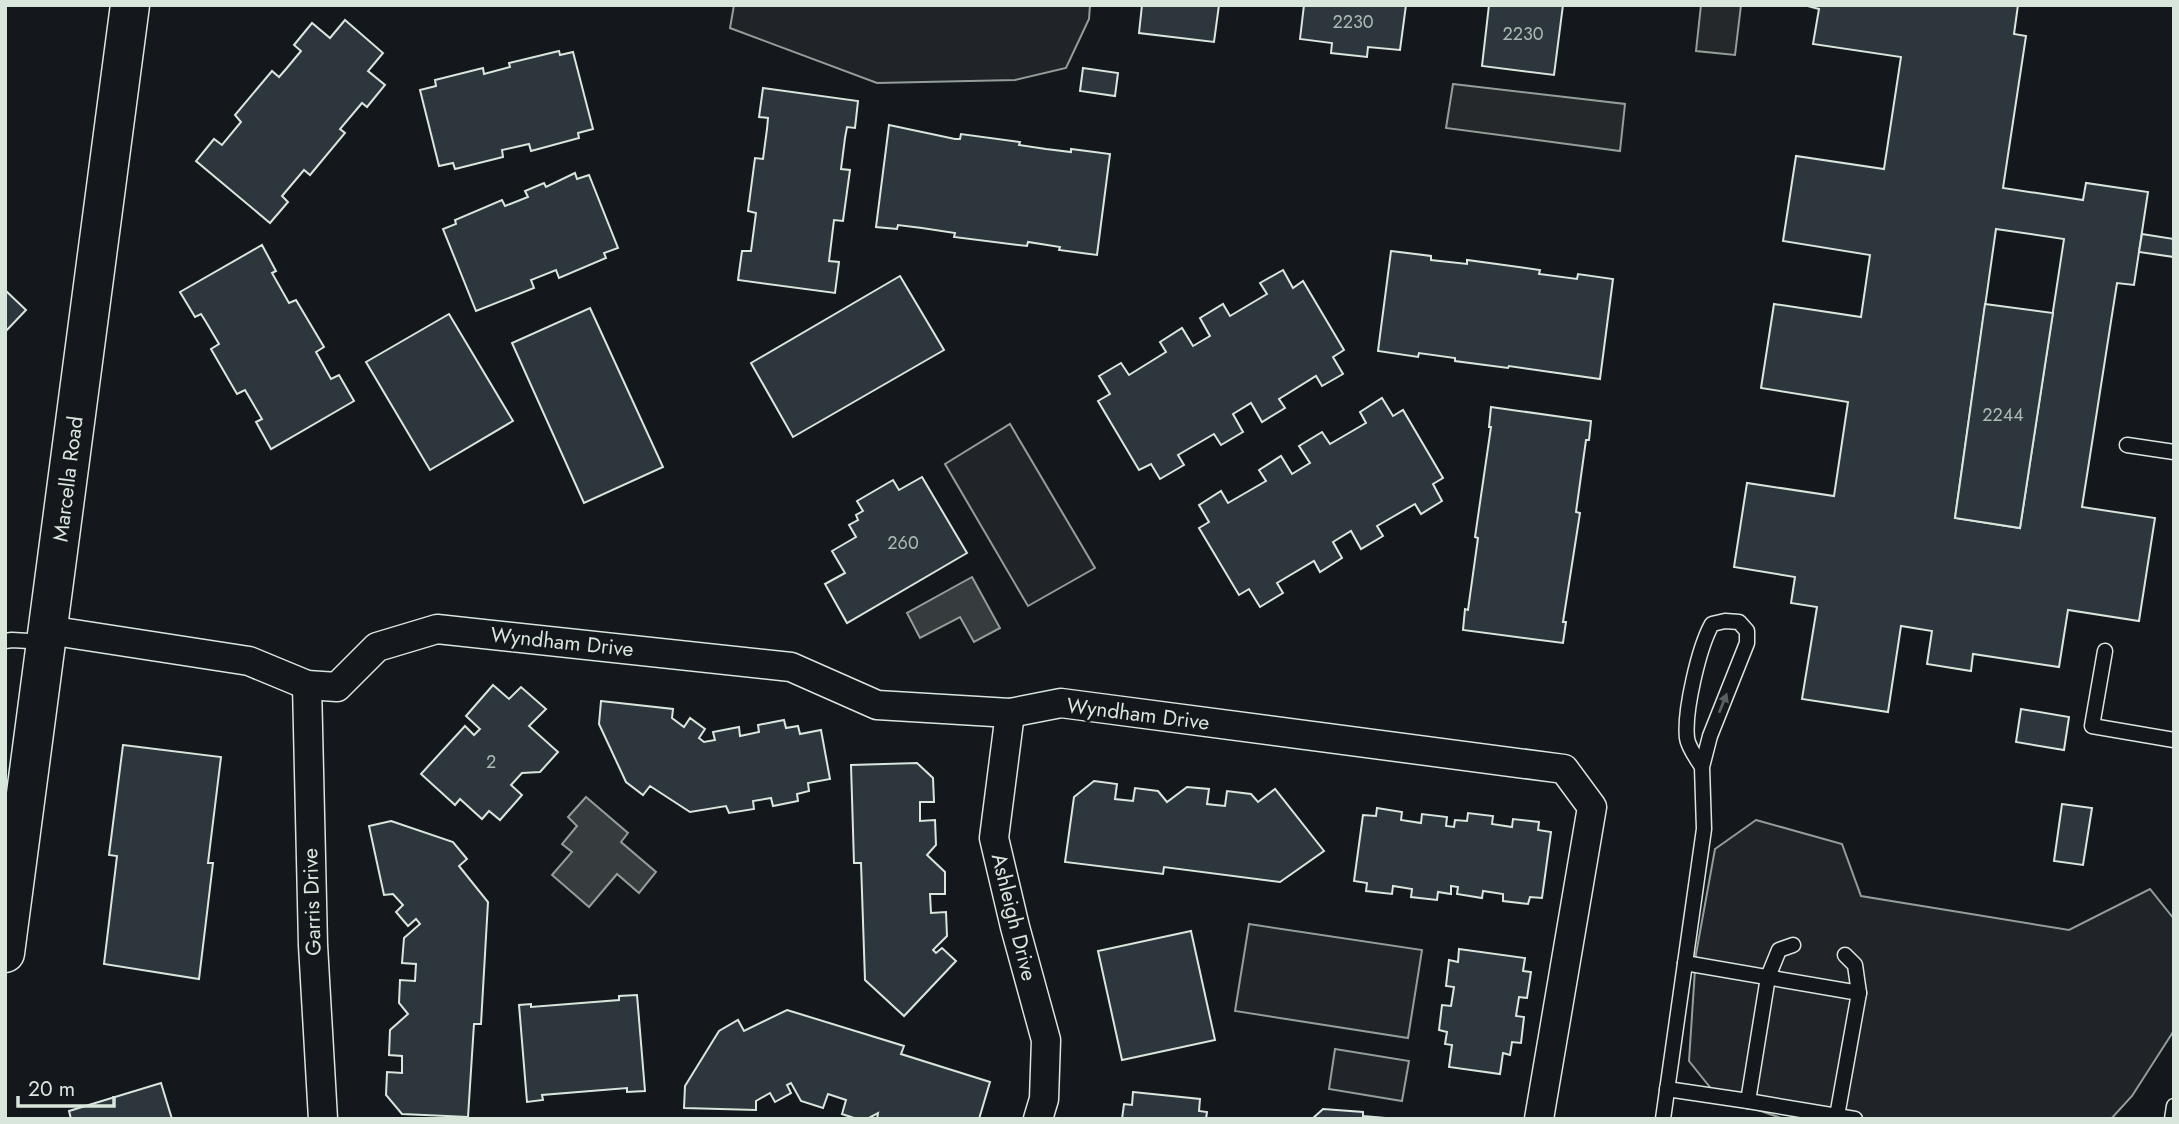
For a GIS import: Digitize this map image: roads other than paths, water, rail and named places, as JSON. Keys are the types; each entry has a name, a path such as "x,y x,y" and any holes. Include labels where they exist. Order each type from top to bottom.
{"street":[{"name":"Marcella Road","path":"5,953 130,5"},
{"name":"Wyndham Drive","path":"47,636 249,661 307,685 337,687 377,647 437,629 791,667 877,705 1010,713 1060,703 1564,769 1592,807 1539,1119"},
{"name":"Garris Drive","path":"307,685 313,945 323,1119"},
{"name":"Ashleigh Drive","path":"1010,713 994,838 1046,1040 1044,1099 1038,1119"}],"lane":[{"path":"2126,445 2174,452"},
{"path":"1663,1119 1704,829 1702,768 1710,736 1747,643 1747,631 1739,622 1712,624 1703,640 1690,700 1687,739 1702,768"},
{"path":"5,641 47,636"},
{"path":"2105,651 2092,726 2174,740"},
{"path":"1748,1101 1768,977 1779,950 1793,945"},
{"path":"1838,1116 1859,993 1855,965 1845,954"},
{"path":"1685,963 1859,993"},
{"path":"1667,1089 1856,1119"},
{"path":"2172,1119 2174,1106"}]}
